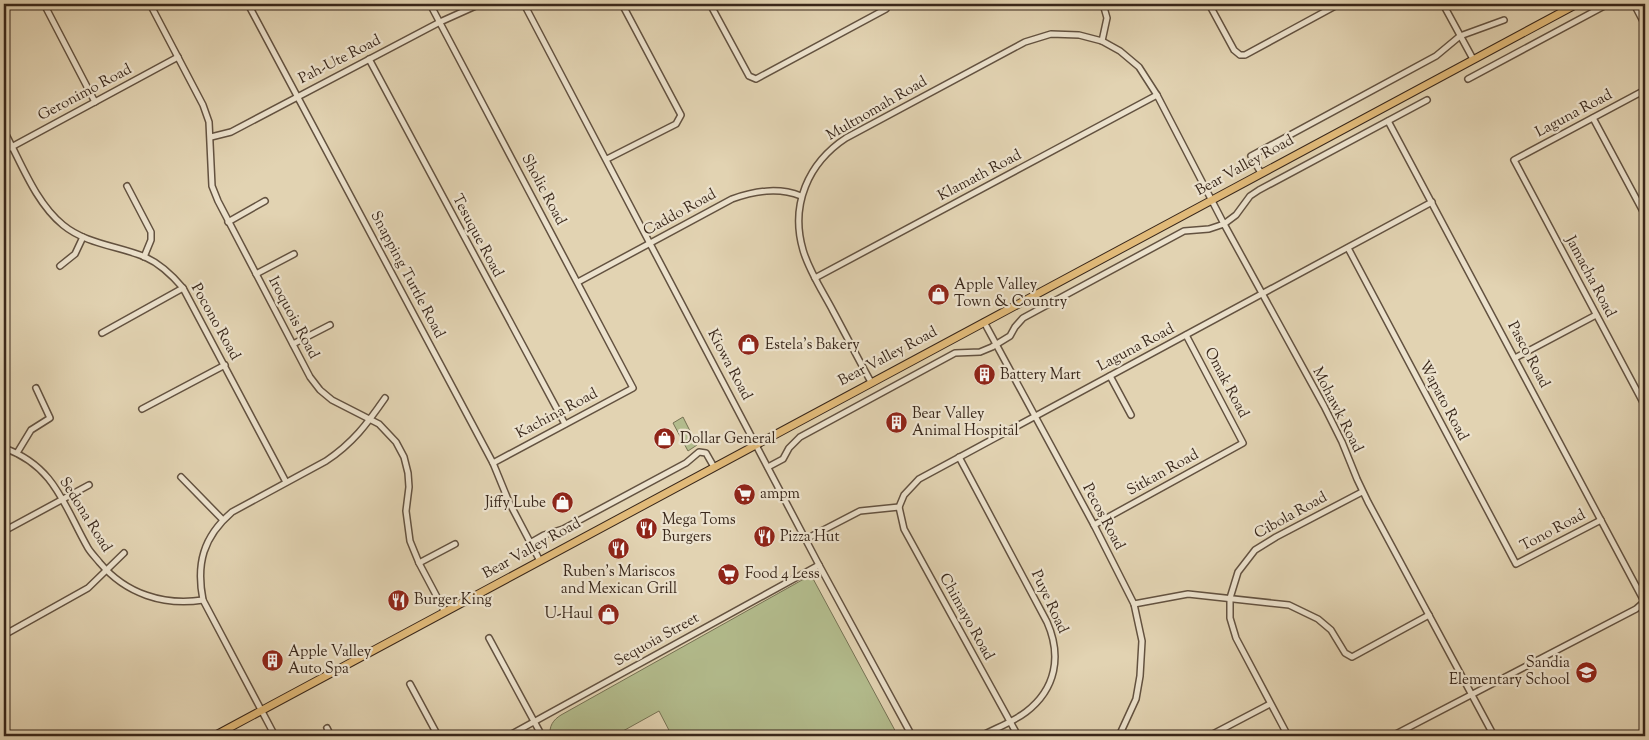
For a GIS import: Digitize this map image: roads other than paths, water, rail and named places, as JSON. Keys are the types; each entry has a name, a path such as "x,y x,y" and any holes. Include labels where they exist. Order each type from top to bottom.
{"main road":[{"name":"Bear Valley Road","path":"214,736 1576,4"}],"street":[{"path":"44,4 96,102"},
{"name":"Iroquois Road","path":"150,4 210,122 212,186 228,222 310,377 320,390 332,400 370,419 387,431 396,442 404,457 409,487 406,511 408,534 419,564 445,612"},
{"path":"249,5 256,4"},
{"name":"Sholic Road","path":"430,4 633,388"},
{"name":"Pah-Ute Road","path":"211,137 231,132 440,22 480,4"},
{"name":"Kiowa Road","path":"524,4 819,565 912,736"},
{"path":"607,159 676,124 681,115 622,4"},
{"path":"710,4 749,76 756,80 884,6"},
{"path":"1102,41 1107,18 1103,4"},
{"path":"1210,4 1234,50 1245,55 1339,4"},
{"path":"1443,4 1473,59"},
{"path":"1468,79 1608,4"},
{"path":"1634,4 1645,25"},
{"name":"Snapping Turtle Road","path":"249,5 493,464 509,502 540,561"},
{"path":"1261,173 1251,156 1436,56 1460,36 1504,20"},
{"name":"Multnomah Road","path":"871,382 815,278 803,250 798,223 801,196 814,168 833,147 1025,42 1051,34 1065,34 1102,41 1120,51 1139,67 1157,96"},
{"name":"Geronimo Road","path":"4,151 178,57"},
{"name":"Tesuque Road","path":"369,59 565,424"},
{"name":"Laguna Road","path":"1514,160 1645,90"},
{"name":"Mohawk Road","path":"1157,96 1342,442 1362,492 1494,736"},
{"name":"Klamath Road","path":"815,278 1157,96"},
{"path":"768,467 782,459 789,448 800,437 955,353 980,352 997,344 1010,336 1023,318 1184,231 1224,224 1236,215 1250,196 1259,190 1428,100"},
{"path":"1593,118 1645,215"},
{"name":"Pasco Road","path":"1388,121 1645,601"},
{"name":"Pocono Road","path":"4,131 36,192 48,210 64,226 83,237 144,257 172,275 183,288 286,482"},
{"name":"Jamacha Road","path":"1514,160 1645,406"},
{"path":"127,186 151,232 151,240 144,257"},
{"name":"Caddo Road","path":"578,282 732,199 769,190 792,192 801,196"},
{"path":"228,222 265,201"},
{"name":"Laguna Road","path":"899,507 904,495 918,479 1432,202"},
{"path":"60,266 75,254 83,237"},
{"name":"Wapato Road","path":"1348,248 1516,564"},
{"path":"256,274 294,254"},
{"path":"102,333 183,288"},
{"path":"1515,358 1596,315"},
{"name":"Pecos Road","path":"984,322 1094,524 1134,604 1142,642 1140,676 1136,699 1119,736"},
{"path":"293,344 330,325"},
{"name":"Omak Road","path":"1186,335 1244,443"},
{"path":"142,409 225,365"},
{"path":"1110,376 1131,415"},
{"path":"17,453 31,430 50,418 36,388"},
{"name":"Kachina Road","path":"493,464 633,388"},
{"path":"275,736 203,600 199,582 202,556 213,532 232,512 339,452 354,439 385,398"},
{"name":"Sitkan Road","path":"1094,524 1244,443"},
{"name":"Sedona Road","path":"4,448 17,453 38,468 64,499 88,549 107,571 124,586 139,593 167,601 187,603 203,600"},
{"path":"530,542 563,529 678,468 699,452 706,453 714,467"},
{"name":"Puye Road","path":"960,457 1037,601 1054,638 1056,653 1048,686 1039,700 1025,712 982,736"},
{"path":"181,477 223,520"},
{"path":"4,531 89,485"},
{"name":"Cibola Road","path":"1288,736 1236,638 1230,618 1230,598 1238,572 1256,550 1276,537 1362,492"},
{"path":"806,539 860,511 899,507"},
{"name":"Chimayo Road","path":"899,507 904,529 1018,736"},
{"name":"Tono Road","path":"1516,564 1601,520"},
{"path":"419,564 455,544"},
{"path":"4,635 88,588 124,553"},
{"name":"Sequoia Street","path":"508,736 819,565"},
{"path":"1134,604 1188,594 1289,605 1318,619 1331,630 1345,653 1352,657 1429,615"},
{"path":"1392,736 1627,613 1645,601"},
{"path":"489,638 542,736"},
{"path":"410,684 438,736"},
{"path":"1209,736 1270,704"},
{"path":"327,728 331,736"}],"place":[{"name":"Apple Valley Town & Country","path":"938,294"},
{"name":"Estela's Bakery","path":"749,345"},
{"name":"Battery Mart","path":"984,375"},
{"name":"Bear Valley Animal Hospital","path":"896,423"},
{"name":"Dollar General","path":"664,439"},
{"name":"ampm","path":"744,494"},
{"name":"Jiffy Lube","path":"562,503"},
{"name":"Mega Toms Burgers","path":"646,529"},
{"name":"Pizza Hut","path":"764,537"},
{"name":"Ruben's Mariscos and Mexican Grill","path":"619,549"},
{"name":"Food 4 Less","path":"729,574"},
{"name":"Burger King","path":"398,600"},
{"name":"U-Haul","path":"609,614"},
{"name":"Apple Valley Auto Spa","path":"272,661"},
{"name":"Sandia Elementary School","path":"1586,672"}]}
